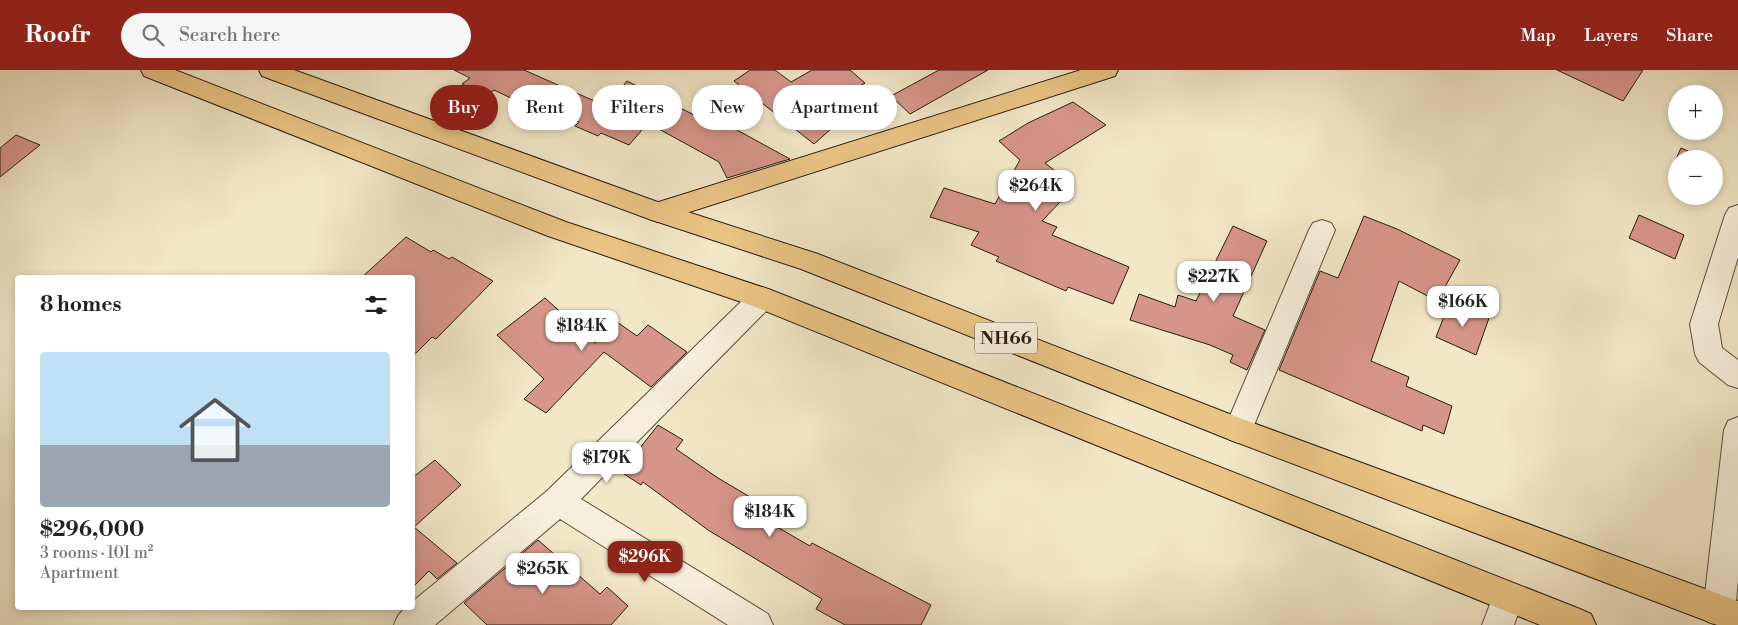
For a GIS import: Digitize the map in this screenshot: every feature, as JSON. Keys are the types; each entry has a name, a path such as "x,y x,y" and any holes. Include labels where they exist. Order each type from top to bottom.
{"main road":[{"name":"NH66","path":"152,70 557,229 762,298 1503,611 1577,624"},
{"name":"NH66","path":"270,70 658,212 808,261 1238,430 1729,614"},
{"path":"658,212 1107,70"}],"street":[{"path":"1738,215 1704,324 1709,354 1738,376"},
{"path":"1238,430 1322,230"},
{"path":"410,625 558,501 762,298"},
{"path":"1729,614 1738,430"},
{"path":"558,501 756,625"}],"building":[{"path":"454,70 524,70 558,85 508,85 508,97 498,92 498,85 462,84 470,78"},
{"path":"750,70 775,70 791,82 812,70 850,70 865,83 862,85 773,85 773,112 763,104 763,85 739,85 734,81"},
{"path":"939,70 988,70 910,114 897,102 897,93"},
{"path":"1557,70 1643,70 1623,101"},
{"path":"627,81 635,85 624,85"},
{"path":"582,96 592,100 592,130 642,130 629,145 601,133 598,136 582,129"},
{"path":"1073,102 1106,125 1045,163 1054,170 1031,184 1060,202 1042,221 1057,227 1052,235 1129,267 1113,304 1068,287 1066,291 996,261 999,257 971,245 979,232 930,217 944,188 995,204 1020,160 999,141 1028,123"},
{"path":"682,109 692,114 692,130 737,130 790,159 727,178 719,162 661,130 682,130"},
{"path":"796,130 830,130 814,144"},
{"path":"16,135 40,145 0,177 0,148"},
{"path":"1639,215 1684,235 1675,259 1629,238"},
{"path":"1364,216 1397,229 1460,260 1437,301 1399,281 1371,361 1409,377 1406,386 1452,406 1444,434 1423,425 1422,431 1279,370 1320,271 1338,278"},
{"path":"1233,226 1267,241 1233,316 1265,330 1247,370 1230,362 1233,355 1210,345 1130,320 1139,294 1175,307 1178,295 1196,301"},
{"path":"406,237 431,252 433,250 449,259 452,257 493,281 436,339 432,337 415,354 415,275 364,275"},
{"path":"545,298 595,343 617,322 637,336 648,325 687,352 651,387 604,352 546,413 524,399 544,379 497,335"},
{"path":"1450,301 1489,318 1476,355 1436,337"},
{"path":"658,425 683,440 676,449 718,478 772,510 765,520 810,546 812,543 931,605 921,625 845,625 816,609 822,599 708,530 643,482 641,485 621,472"},
{"path":"435,460 461,485 415,526 415,476"},
{"path":"415,528 457,563 437,579 429,571 415,585"},
{"path":"538,540 600,594 607,587 628,606 611,625 487,625 464,603"}]}
